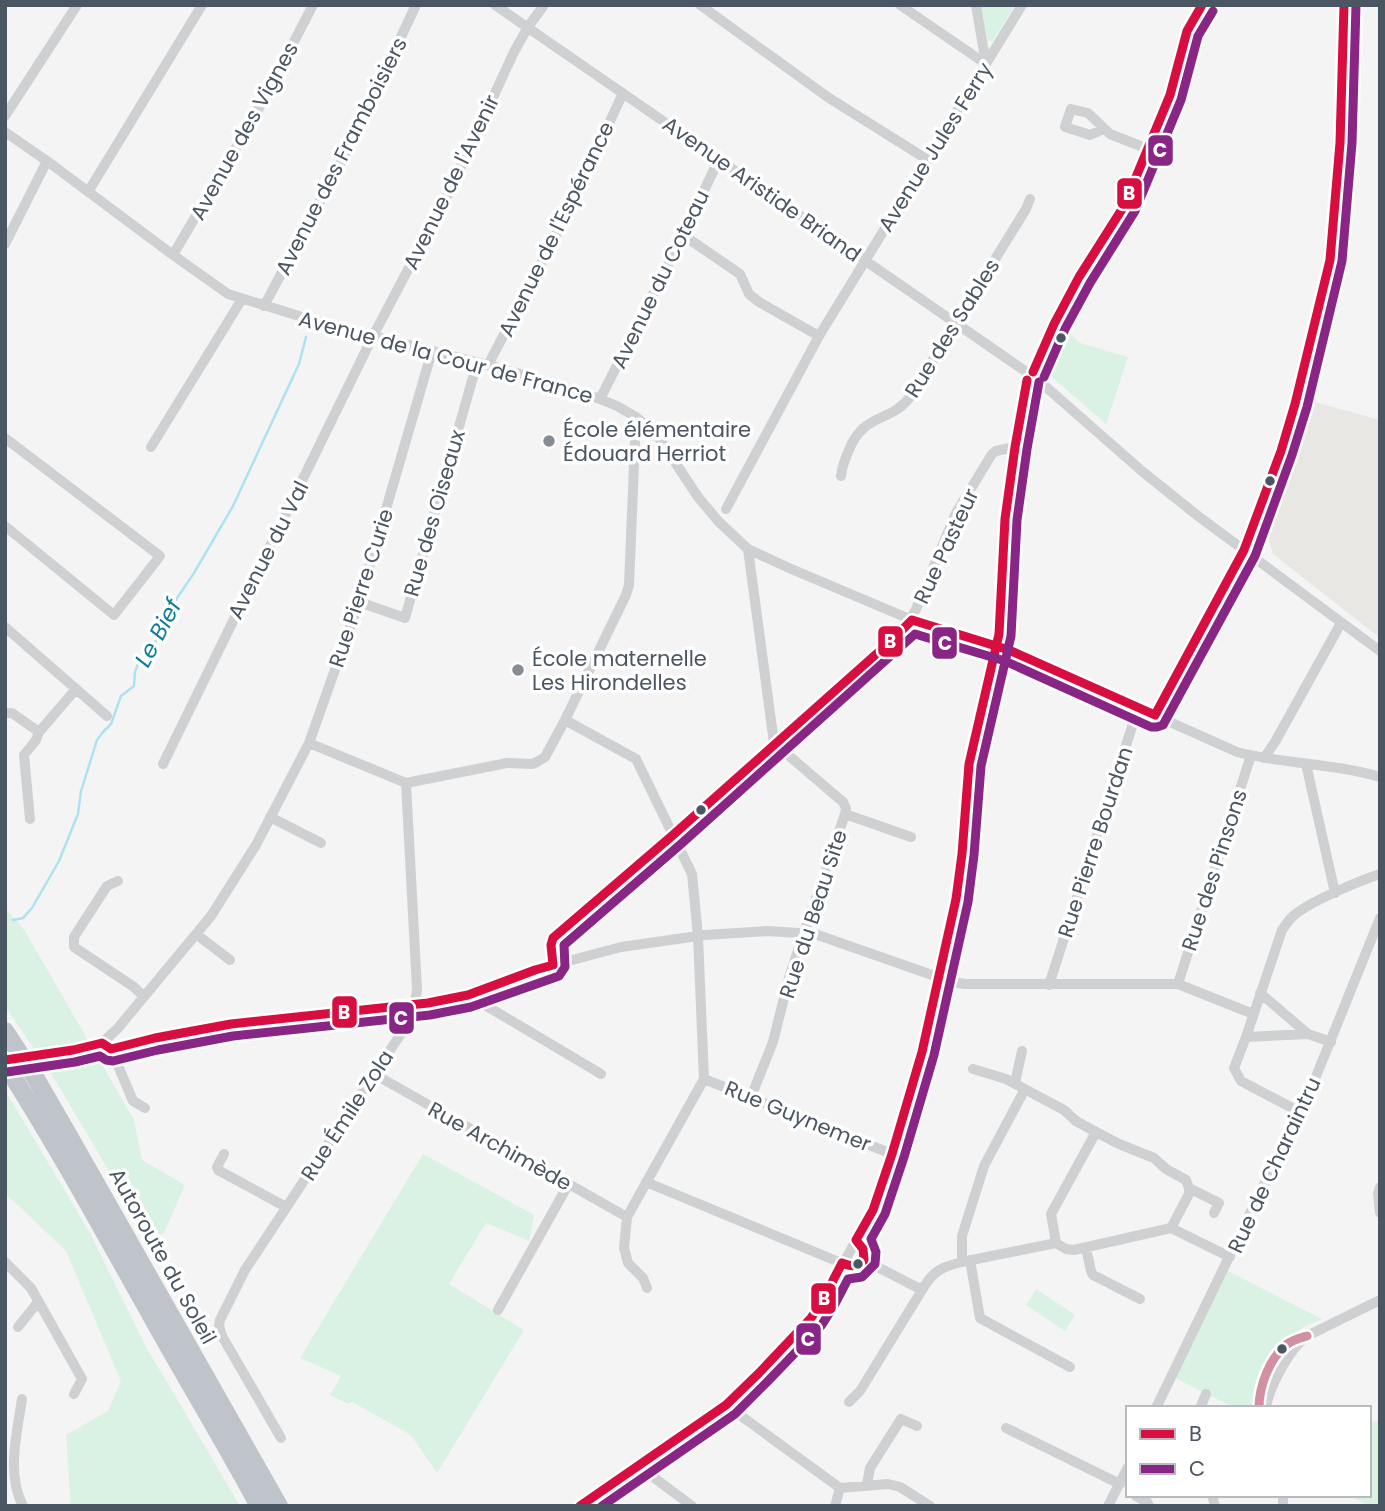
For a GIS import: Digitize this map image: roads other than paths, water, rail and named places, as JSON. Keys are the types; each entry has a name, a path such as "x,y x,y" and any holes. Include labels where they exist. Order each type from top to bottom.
{"highway":[{"name":"Autoroute du Soleil","path":"5,1031 35,1077 279,1506"},
{"name":"Autoroute du Soleil","path":"5,1065 83,1195 259,1506"}],"street":[{"path":"5,116 77,5"},
{"path":"88,192 202,5"},
{"name":"Avenue des Vignes","path":"173,256 261,103 313,5"},
{"name":"Avenue des Framboisiers","path":"264,306 351,143 416,5"},
{"name":"Avenue Aristide Briand","path":"495,5 1031,376 1198,516 1380,651"},
{"name":"Avenue de l'Avenir","path":"373,336 450,190 511,57 544,5"},
{"path":"700,5 829,98 928,160"},
{"path":"900,5 986,64"},
{"path":"976,5 986,64"},
{"name":"Avenue Jules Ferry","path":"726,509 819,335 1022,5"},
{"path":"580,1506 726,1405 760,1373 811,1318 873,1210 922,1052 956,899 969,764 999,634 1005,519 1014,447 1031,376 1079,277 1124,206 1170,95 1187,31 1202,5"},
{"path":"1155,715 1244,550 1281,451 1295,404 1330,260 1340,143 1344,5"},
{"name":"Avenue de l'Espérance","path":"488,365 570,208 623,93"},
{"path":"1104,129 1148,149"},
{"name":"Avenue de la Cour de France","path":"5,132 228,294 315,321 488,365 600,399 636,417 662,441 698,497 719,522 748,549 912,620 996,645 1237,752 1380,777"},
{"name":"Avenue du Coteau","path":"600,399 719,159"},
{"path":"5,244 47,161"},
{"name":"Rue des Sables","path":"841,476 842,466 862,428 905,405 1030,199"},
{"path":"683,235 740,274 749,294 819,335"},
{"path":"151,447 242,299"},
{"name":"Avenue du Val","path":"163,764 373,336"},
{"name":"Rue Pierre Curie","path":"106,1046 211,916 257,845 309,743 359,602 432,351"},
{"name":"Rue des Oiseaux","path":"359,602 405,618 477,363"},
{"path":"309,743 406,783 507,763 532,764 545,757 629,585 636,417"},
{"path":"5,438 160,556 114,615 5,526"},
{"name":"Rue Pasteur","path":"552,965 553,938 673,835 912,620 956,513 992,454 1014,447"},
{"path":"748,549 774,743"},
{"path":"1264,758 1341,624"},
{"path":"5,626 107,716"},
{"path":"30,819 24,755 76,689"},
{"name":"Rue Pierre Bourdan","path":"1050,980 1139,708"},
{"path":"5,713 12,713 40,732"},
{"path":"565,720 636,759 692,874 698,936 704,1079 627,1217 624,1248 628,1264 643,1278 647,1288"},
{"name":"Rue du Beau Site","path":"751,1097 773,1042 790,974 846,808 843,802 774,743"},
{"name":"Rue des Pinsons","path":"1178,984 1251,755"},
{"path":"1306,764 1335,893"},
{"name":"Rue Émile Zola","path":"281,1437 222,1336 220,1320 245,1270 414,1010 417,989 406,783"},
{"path":"845,814 911,837"},
{"path":"270,817 321,843"},
{"path":"1300,1112 1241,1082 1234,1068 1287,922 1308,906 1380,874"},
{"path":"118,881 107,887 74,937 74,947 134,987 144,997"},
{"name":"Rue de Charaintru","path":"1157,1406 1300,1112 1380,918"},
{"path":"39,1055 231,1024 414,1005 468,995 552,965 621,947 698,936 767,931 816,934 965,984 1050,980 1178,984 1253,1014"},
{"path":"196,934 230,960"},
{"path":"1260,993 1308,1034 1331,1042"},
{"path":"468,995 601,1074"},
{"path":"1246,1037 1308,1034"},
{"path":"106,1046 133,1101 145,1108"},
{"path":"1015,1083 1022,1051"},
{"path":"973,1069 1015,1083 1064,1110 1076,1121 1119,1144 1154,1158 1185,1180 1189,1194 1171,1228"},
{"name":"Rue Archimède","path":"373,1074 627,1217"},
{"name":"Rue Guynemer","path":"704,1079 892,1154"},
{"path":"1025,1089 985,1166 962,1236 966,1261 981,1318 1070,1367"},
{"path":"1097,1132 1051,1214 1056,1243 1066,1250 1074,1250 1171,1228 1230,1257"},
{"path":"224,1154 218,1170 286,1207"},
{"path":"646,1182 851,1267 864,1260 865,1253 856,1240"},
{"path":"498,1310 568,1185"},
{"path":"1380,1186 1380,1213"},
{"path":"1189,1188 1219,1203 1214,1213"},
{"path":"849,1402 860,1391 934,1273 949,1265 1056,1243"},
{"path":"1086,1248 1093,1275 1140,1299"},
{"path":"864,1260 922,1290"},
{"path":"5,1262 31,1288 82,1379 74,1394"},
{"path":"1266,1406 1277,1378 1299,1342 1380,1300"},
{"path":"18,1327 38,1302"},
{"path":"1201,1406 1206,1394"},
{"path":"22,1399 13,1456 18,1495 23,1506"},
{"path":"726,1405 840,1488 888,1483 930,1506"},
{"path":"867,1484 870,1468 901,1419 917,1426"},
{"path":"1006,1428 1120,1484"},
{"path":"638,1465 692,1506"},
{"path":"1108,1506 1126,1471"},
{"path":"835,1506 840,1488"}],"waterway":[{"name":"Le Bief","path":"13,920 23,918 32,908 59,861 78,814 81,791 97,740 111,724 121,696 134,686 138,664 162,633 167,613 233,506 299,364 306,337"}],"place":[{"name":"École élémentaire Édouard Herriot","path":"549,441"},
{"name":"École maternelle Les Hirondelles","path":"518,670"}]}
